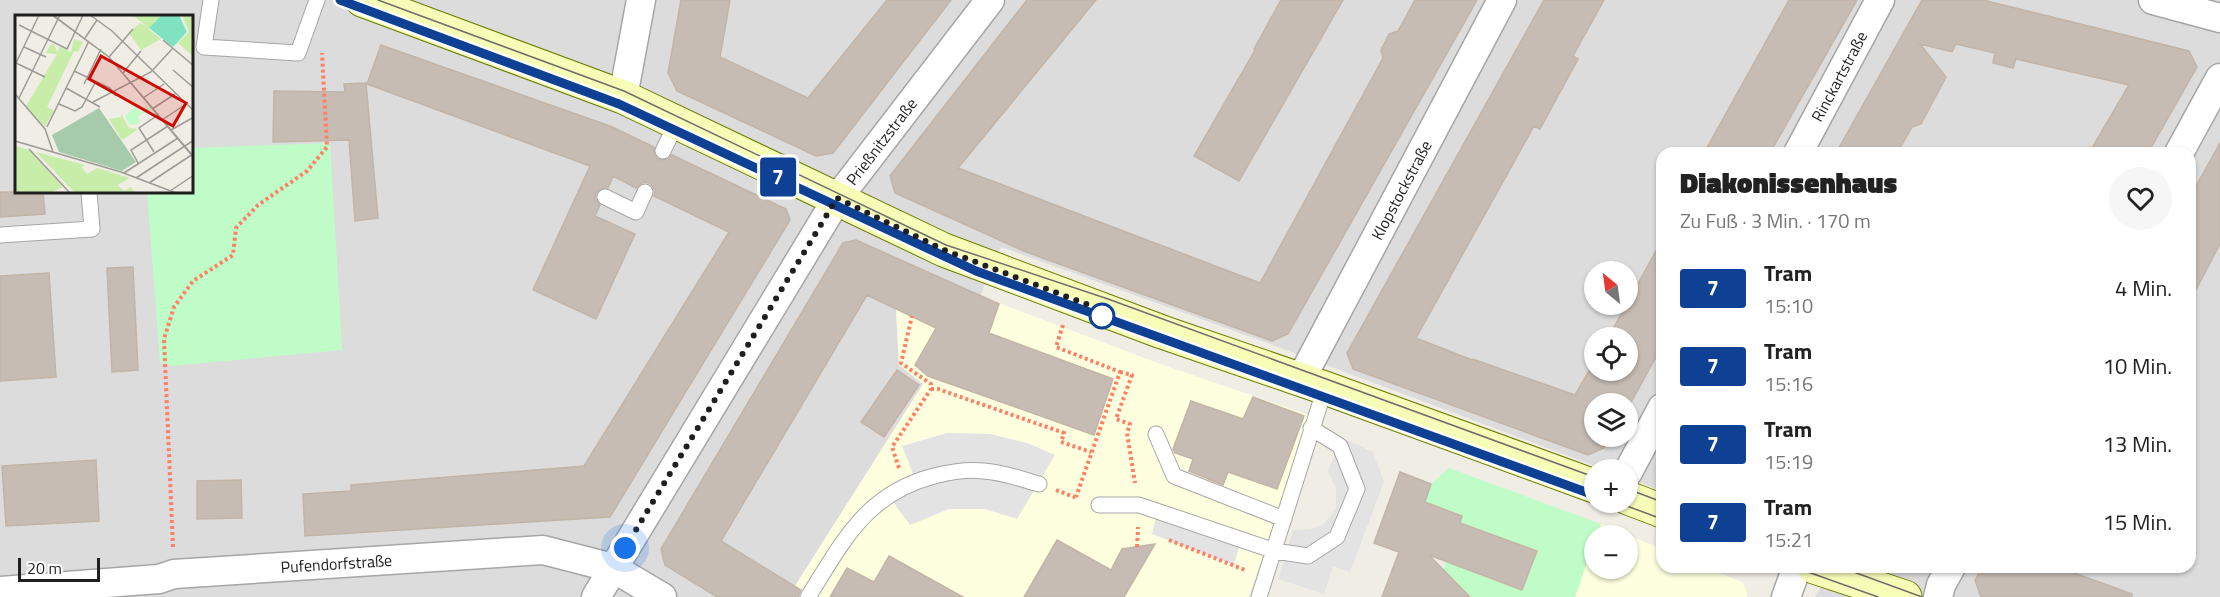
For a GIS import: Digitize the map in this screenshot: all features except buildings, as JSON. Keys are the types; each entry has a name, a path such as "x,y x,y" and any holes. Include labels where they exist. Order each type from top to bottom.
{"street":[{"path":"362,0 408,8 623,97 944,250 1152,328 1313,383 1584,482"},
{"path":"623,97 641,0"},
{"name":"Prießnitzstraße","path":"596,597 837,198 990,0"},
{"name":"Klopstockstraße","path":"1313,383 1503,0"},
{"name":"Rinckartstraße","path":"1801,147 1880,0"},
{"path":"2152,0 2220,18"},
{"path":"2182,147 2220,78"},
{"path":"1635,459 1656,419"},
{"path":"1638,502 1656,509"},
{"name":"Pufendorfstraße","path":"0,591 159,579 175,585 543,550 613,568 662,597"},
{"path":"1786,597 1795,573"},
{"path":"1832,573 1905,597"},
{"path":"1938,597 1948,573"}],"lane":[{"path":"211,0 204,46 298,53 317,0"},
{"path":"663,151 677,122"},
{"path":"605,197 636,212 645,192"},
{"path":"0,235 92,230 88,194"},
{"path":"1259,597 1311,428 1313,383"},
{"path":"1099,506 1139,505 1275,551 1308,556 1337,537 1358,489 1340,446 1311,428"},
{"path":"1156,434 1174,476 1284,519"},
{"path":"807,597 849,533 866,512 888,495 905,486 950,472 984,471 1039,484"}],"path":[{"path":"175,585 164,339 174,307 193,281 233,255 236,228 258,205 307,171 327,147 321,44"},
{"path":"905,486 892,447 931,389 931,384 902,363 912,316"},
{"path":"1056,346 1132,375 1116,419 1130,424 1127,433 1136,487"},
{"path":"1076,497 1120,372"},
{"path":"931,389 938,389 1064,433 1061,441 1091,452"},
{"path":"1039,484 1099,506"},
{"path":"1138,528 1145,531"},
{"path":"1163,538 1250,572"}],"shaded area":[{"path":"0,0 2220,0 2220,597 1815,597 1829,573 2196,573 2196,147 1656,147 1656,489 1638,482 1638,459 1584,459 1584,462 1265,342 1001,247 980,296 896,309 899,365 923,384 788,597 0,597"},
{"path":"980,296 1163,365 1315,417 1248,597 788,597 923,384 899,365 896,309"},
{"path":"947,433 990,434 1027,443 1055,455 1017,519 985,509 949,509 910,525 888,495 916,481 902,446"},
{"path":"1342,438 1373,452 1384,482 1350,572 1333,566 1324,594 1278,579 1293,530 1312,529 1324,524 1336,508 1336,488 1328,471"},
{"path":"1158,511 1241,539 1234,565 1152,534"},
{"path":"1638,539 1656,547 1656,573 1720,573 1742,582 1748,594 1746,597 1575,597 1584,571 1584,579 1638,579"}],"green space":[{"path":"330,143 342,350 172,366 160,362 147,194 194,194 194,148"},
{"path":"1449,468 1601,524 1584,525 1584,571 1575,597 1470,597 1464,591 1437,586 1446,562 1522,590 1537,551 1460,523 1462,515 1425,502 1431,484"}],"tram line":[{"path":"340,0 619,104 976,271 1584,491"},
{"name":"7","path":"340,0 619,104 976,271 1584,491"},
{"path":"378,0 624,91 946,245 1108,299 1584,473"},
{"path":"1638,493 1656,500"},
{"path":"1638,510 1656,517"},
{"path":"1811,573 1878,597"},
{"path":"1856,573 1922,597"}],"route":[{"path":"625,548 837,198 944,250 1102,310 1102,316"}]}
